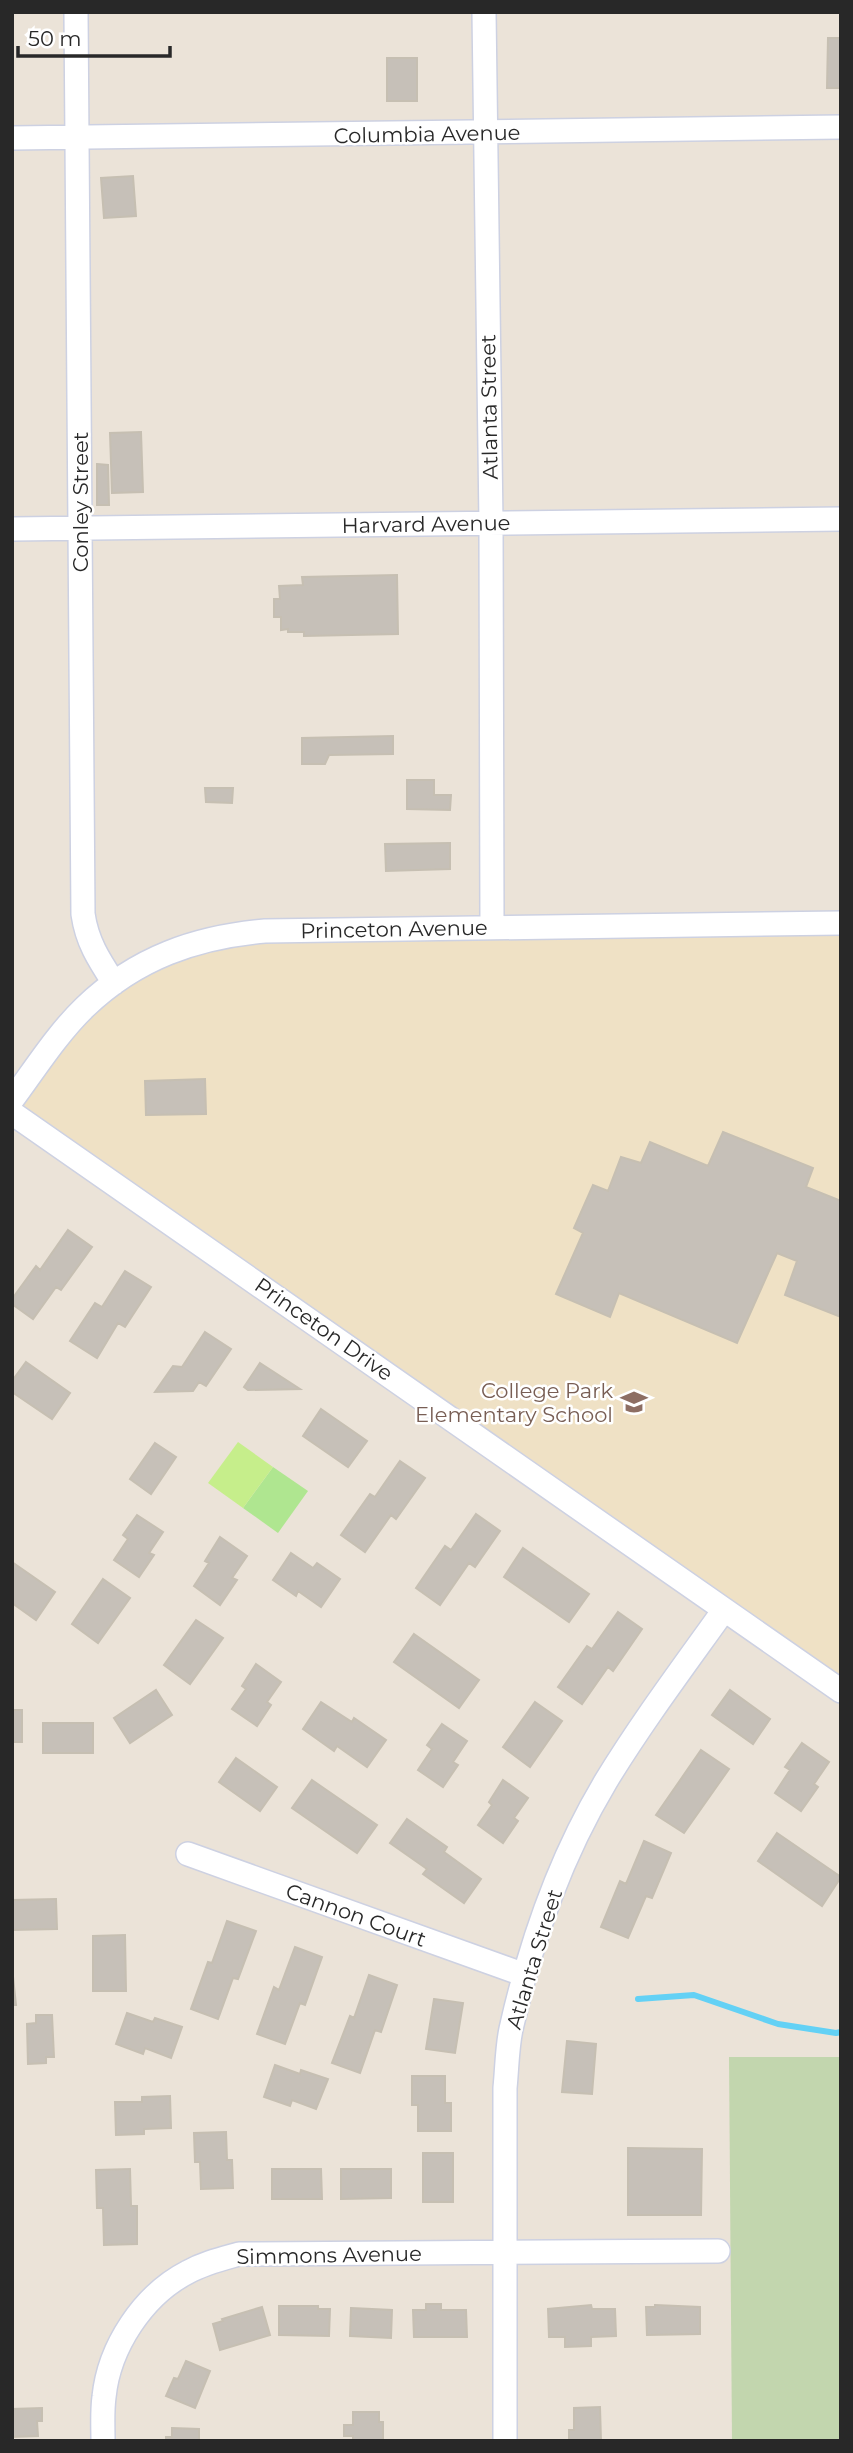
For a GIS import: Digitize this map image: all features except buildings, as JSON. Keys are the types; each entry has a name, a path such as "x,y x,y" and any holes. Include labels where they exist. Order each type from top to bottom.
{"street":[{"name":"Conley Street","path":"76,12 83,914 86,934 93,951 114,983"},
{"name":"Atlanta Street","path":"484,12 491,523 492,927"},
{"name":"Columbia Avenue","path":"12,138 841,127"},
{"name":"Harvard Avenue","path":"12,529 841,519"},
{"name":"Princeton Avenue","path":"12,1100 60,1035 85,1007 114,983 150,960 188,944 226,934 265,931 841,923"},
{"name":"Princeton Drive","path":"12,1114 841,1691"},
{"name":"Atlanta Street","path":"505,2441 505,2088 511,2032 525,1975 562,1870 606,1782 724,1610"},
{"name":"Cannon Court","path":"188,1854 525,1975"},
{"name":"Simmons Avenue","path":"103,2441 104,2396 117,2348 144,2307 186,2273 212,2261 239,2254 718,2251"}],"shaded area":[{"name":"College Park Elementary School","path":"841,924 841,1693 12,1110 92,1003 184,940"}],"green space":[{"path":"238,1442 273,1467 243,1508 208,1483"},
{"path":"273,1467 308,1491 278,1533 243,1508"},
{"path":"729,2057 841,2057 841,2441 732,2441"}],"waterway":[{"path":"638,1999 694,1995 778,2024 841,2032"}],"place":[{"name":"College Park Elementary School","path":"634,1402"}]}
